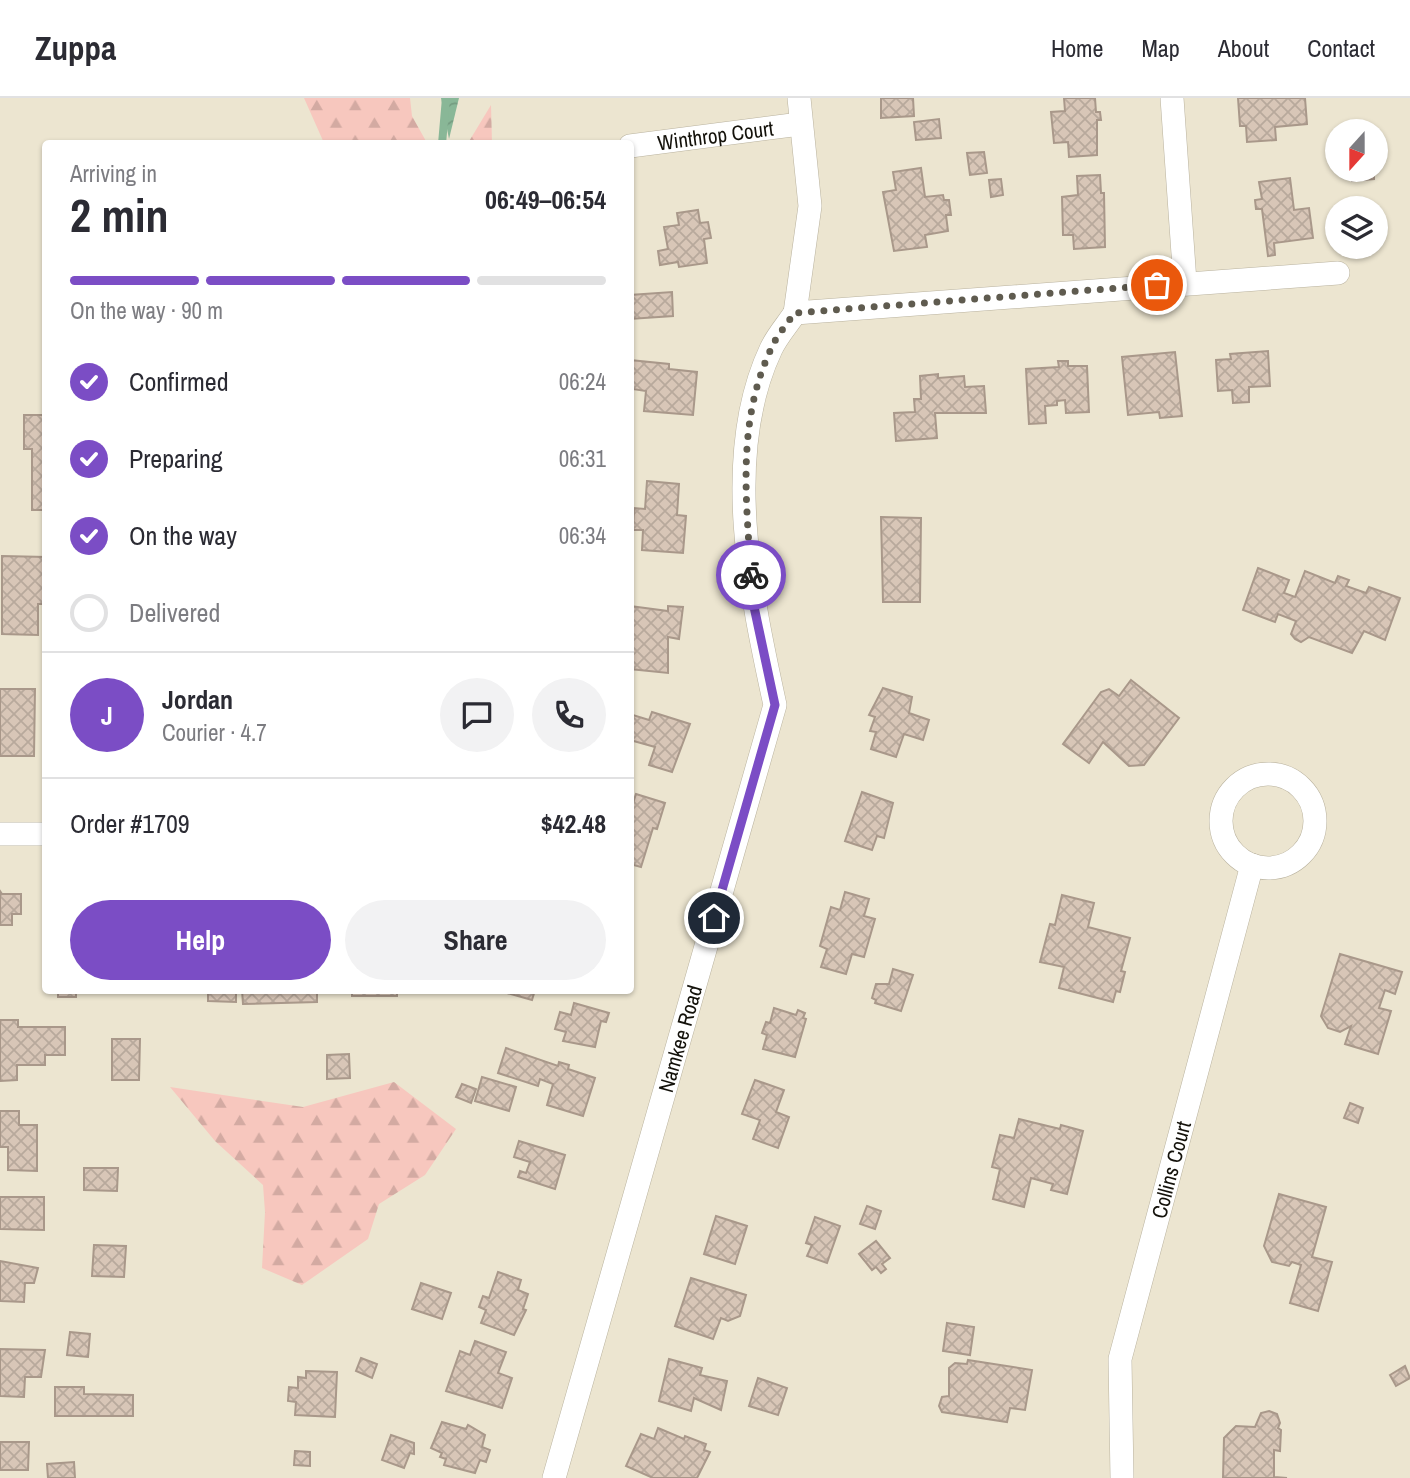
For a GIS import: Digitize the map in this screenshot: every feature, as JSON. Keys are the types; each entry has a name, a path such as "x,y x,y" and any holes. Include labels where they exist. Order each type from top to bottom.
{"street":[{"path":"799,98 810,206 794,313 1185,282 1338,273"},
{"path":"1172,98 1185,282"},
{"name":"Winthrop Court","path":"634,145 800,124"},
{"name":"Namkee Road","path":"554,1478 775,705 753,602 745,449 752,401 771,347 794,313"},
{"path":"1272,775 1287,779 1299,787 1309,799 1314,814 1314,831 1308,846 1298,858 1284,866 1268,868 1252,865 1228,847 1221,819 1224,804 1232,791 1250,779 1272,775"},
{"path":"0,834 42,835"},
{"name":"Collins Court","path":"1122,1478 1120,1359 1252,865"}],"green space":[{"path":"304,98 410,98 412,116 425,140 323,140"},
{"path":"491,105 492,140 470,140"},
{"path":"394,1082 456,1129 425,1175 379,1204 368,1239 302,1285 262,1268 265,1212 263,1185 215,1141 170,1087 303,1107"}],"water":[{"path":"441,98 459,98 449,139"}],"building":[{"path":"881,98 913,98 914,116 881,118"},
{"path":"1064,98 1095,98 1096,112 1100,112 1101,120 1097,120 1097,155 1069,157 1068,142 1054,143 1051,112 1065,111"},
{"path":"1238,98 1305,98 1307,124 1275,127 1276,140 1247,142 1246,126 1240,126"},
{"path":"939,119 941,138 916,140 914,122"},
{"path":"984,152 987,173 970,175 967,153"},
{"path":"921,168 925,197 943,195 944,200 949,200 951,215 946,215 948,231 925,235 927,247 894,251 883,192 896,190 893,172"},
{"path":"1100,175 1101,193 1104,193 1105,247 1074,249 1073,235 1063,235 1062,197 1078,195 1077,176"},
{"path":"1290,178 1294,210 1309,208 1313,238 1274,243 1275,255 1268,256 1262,209 1256,209 1255,200 1262,199 1259,182"},
{"path":"1001,179 1003,195 991,197 989,180"},
{"path":"698,210 700,223 708,222 711,238 704,239 707,263 679,267 678,262 660,265 658,251 668,249 664,227 679,225 677,213"},
{"path":"672,292 673,316 634,319 634,295"},
{"path":"1268,351 1270,386 1249,387 1249,402 1233,403 1232,390 1218,391 1216,360 1231,359 1230,354"},
{"path":"1175,352 1182,416 1160,418 1159,412 1128,415 1122,357"},
{"path":"634,360 669,364 669,369 697,372 693,415 644,411 646,391 634,389"},
{"path":"1058,361 1068,361 1068,366 1087,366 1089,412 1066,413 1065,400 1057,401 1057,405 1045,406 1046,423 1029,424 1026,369 1059,367"},
{"path":"938,374 938,378 964,376 965,387 984,386 986,413 935,413 937,438 896,441 894,413 915,412 914,399 921,399 920,376"},
{"path":"24,415 42,415 42,510 32,510 32,449 24,449"},
{"path":"647,481 679,484 677,515 686,516 683,553 642,550 643,530 634,530 634,508 645,509"},
{"path":"881,517 921,518 920,602 883,602"},
{"path":"2,556 42,557 42,604 38,604 38,635 2,634"},
{"path":"1258,568 1289,580 1284,593 1295,597 1305,571 1335,583 1338,576 1349,580 1346,586 1366,593 1369,587 1400,598 1385,640 1364,631 1352,653 1309,637 1301,642 1295,639 1291,634 1296,621 1278,614 1275,622 1243,610"},
{"path":"668,606 683,607 679,639 668,637 668,673 634,669 634,607 668,611"},
{"path":"1131,680 1179,718 1144,765 1129,766 1103,742 1089,763 1063,744 1101,692 1109,689 1119,696"},
{"path":"883,688 912,697 909,713 929,720 923,740 904,734 896,757 871,749 876,732 870,731 875,717 869,715"},
{"path":"0,689 35,689 34,756 0,756"},
{"path":"652,712 690,724 672,772 649,765 655,747 634,741 634,715 649,720"},
{"path":"862,792 893,803 884,838 877,836 872,850 845,841"},
{"path":"636,794 665,803 657,829 653,828 641,867 634,865"},
{"path":"0,891 2,894 21,894 21,914 12,914 12,925 0,925"},
{"path":"845,892 869,899 864,916 875,919 864,957 852,954 846,974 821,967 827,949 820,946 831,907 840,910"},
{"path":"1062,895 1094,903 1088,927 1130,938 1121,971 1125,972 1120,992 1116,991 1113,1002 1059,988 1064,967 1040,962 1050,924 1055,925"},
{"path":"1340,954 1402,972 1395,994 1385,990 1379,1008 1391,1011 1378,1054 1345,1044 1351,1026 1340,1032 1328,1028 1321,1016"},
{"path":"893,969 913,975 901,1011 875,1003 876,1000 872,998 876,984 889,984"},
{"path":"58,994 76,994 76,997 58,997"},
{"path":"208,994 236,994 236,1002 208,1001"},
{"path":"242,994 317,994 317,1002 243,1004"},
{"path":"352,994 397,994 397,996"},
{"path":"511,994 534,994 532,1000"},
{"path":"574,1003 609,1013 606,1022 601,1021 595,1047 563,1041 566,1032 555,1029 560,1012 571,1015"},
{"path":"774,1008 796,1015 798,1010 805,1013 803,1018 806,1019 795,1057 763,1049 767,1035 762,1033 766,1022 770,1023"},
{"path":"0,1020 18,1020 18,1027 65,1027 65,1055 45,1055 45,1065 17,1065 17,1080 0,1081"},
{"path":"112,1039 140,1039 139,1080 112,1080"},
{"path":"506,1048 558,1066 559,1062 569,1065 568,1069 595,1078 583,1116 547,1105 553,1084 540,1079 538,1086 498,1073"},
{"path":"349,1054 350,1078 327,1079 327,1055"},
{"path":"482,1077 516,1087 509,1111 475,1101"},
{"path":"755,1080 784,1090 776,1112 789,1117 778,1148 753,1139 760,1120 742,1114"},
{"path":"462,1084 476,1089 471,1103 456,1097"},
{"path":"1350,1103 1363,1108 1358,1123 1344,1118"},
{"path":"0,1111 19,1111 19,1125 37,1125 37,1171 8,1170 8,1147 0,1147"},
{"path":"1019,1119 1060,1129 1061,1125 1083,1131 1067,1194 1051,1190 1053,1184 1031,1178 1024,1207 993,1199 1000,1169 992,1167 1000,1135 1014,1138"},
{"path":"519,1141 565,1155 555,1189 518,1177 520,1171 526,1173 530,1162 514,1157"},
{"path":"84,1168 118,1168 117,1191 84,1190"},
{"path":"1279,1194 1326,1207 1312,1257 1332,1262 1318,1311 1290,1303 1301,1265 1292,1262 1289,1266 1272,1262 1264,1246"},
{"path":"0,1197 44,1197 44,1230 0,1229"},
{"path":"867,1206 881,1211 875,1229 860,1224"},
{"path":"716,1216 747,1226 735,1264 704,1254"},
{"path":"815,1217 840,1226 827,1263 807,1256 812,1245 806,1243"},
{"path":"876,1241 890,1258 882,1264 886,1269 881,1273 876,1267 872,1270 859,1254"},
{"path":"94,1245 126,1246 124,1277 92,1276"},
{"path":"0,1261 38,1268 34,1283 25,1283 24,1302 0,1301"},
{"path":"498,1272 521,1280 518,1290 528,1294 523,1309 526,1310 514,1335 481,1323 486,1310 479,1307 483,1296 489,1298"},
{"path":"691,1278 746,1295 740,1316 728,1321 721,1318 713,1339 675,1326"},
{"path":"421,1283 451,1293 442,1319 412,1309"},
{"path":"947,1323 974,1327 970,1355 943,1351"},
{"path":"70,1332 90,1334 88,1357 67,1355"},
{"path":"475,1341 506,1352 498,1373 512,1378 502,1408 446,1391 460,1351 470,1355"},
{"path":"0,1349 45,1350 41,1377 25,1377 24,1397 0,1396"},
{"path":"361,1358 377,1364 372,1378 356,1371"},
{"path":"669,1359 702,1368 700,1375 727,1381 721,1410 694,1398 691,1411 659,1401"},
{"path":"968,1360 1032,1370 1025,1410 1010,1408 1007,1422 942,1412 939,1406 942,1397 949,1396 949,1368 955,1363 967,1364"},
{"path":"1405,1366 1410,1378 1396,1386 1390,1375"},
{"path":"306,1371 337,1372 335,1417 295,1415 296,1402 288,1401 289,1387 298,1388 298,1377 306,1378"},
{"path":"758,1378 787,1388 778,1415 749,1406"},
{"path":"55,1387 84,1387 84,1394 133,1395 133,1416 55,1416"},
{"path":"1269,1411 1277,1414 1280,1423 1278,1428 1281,1430 1280,1451 1274,1450 1274,1477 1287,1478 1223,1478 1224,1438 1236,1426 1255,1427 1261,1413"},
{"path":"442,1422 466,1429 468,1425 485,1435 482,1447 490,1450 486,1462 480,1460 475,1473 444,1465 446,1459 440,1457 442,1453 431,1448"},
{"path":"658,1428 684,1439 685,1436 706,1444 704,1450 710,1452 697,1478 653,1478 626,1466 641,1434 654,1439"},
{"path":"391,1435 414,1443 414,1454 410,1453 404,1468 382,1460"},
{"path":"0,1442 29,1442 28,1470 0,1470"},
{"path":"295,1451 310,1452 310,1466 294,1465"},
{"path":"74,1462 75,1478 48,1478 47,1464"}],"waterway":[{"path":"442,140 446,98"}],"way so far":[{"path":"751,575 745,449 752,401 771,347 794,313 1157,285"}],"route":[{"path":"714,918 775,705 753,602 751,575"}]}
